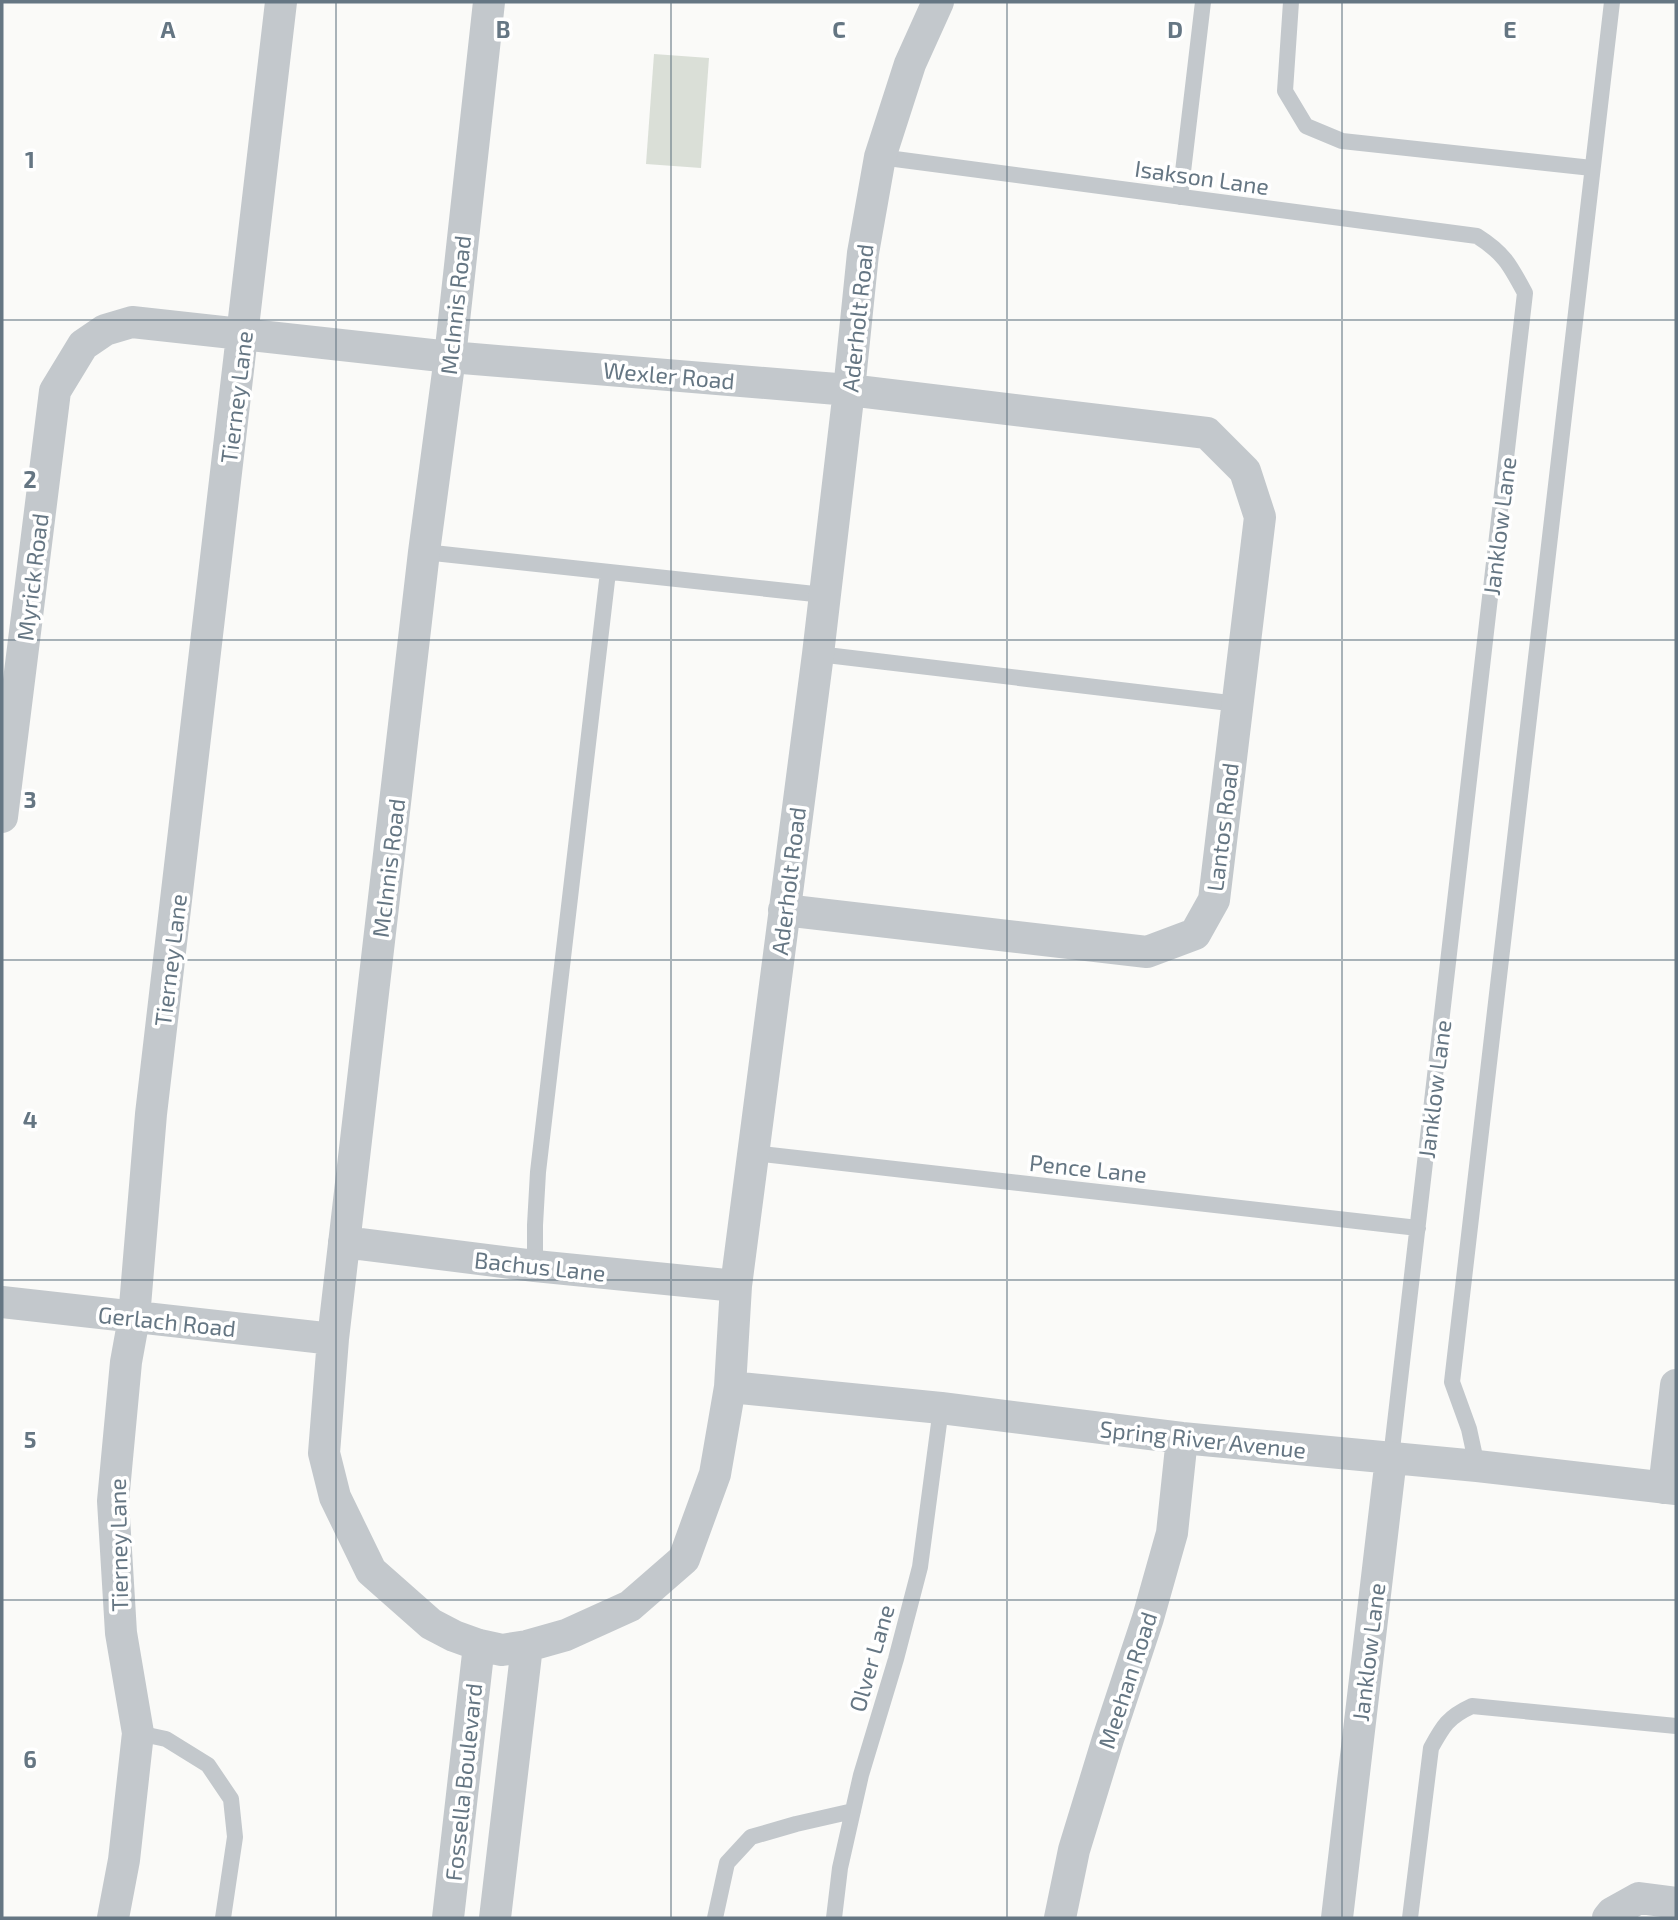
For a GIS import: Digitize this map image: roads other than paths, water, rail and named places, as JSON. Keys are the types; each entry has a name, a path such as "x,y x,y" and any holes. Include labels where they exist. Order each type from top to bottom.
{"street":[{"name":"Tierney Lane","path":"113,1918 124,1860 138,1733 121,1633 113,1501 126,1362 134,1318 151,1114 281,2"},
{"name":"McInnis Road","path":"489,2 450,357 424,552 344,1242 324,1453 335,1497 371,1571 431,1624 454,1636 503,1647"},
{"name":"Aderholt Road","path":"503,1647 566,1635 629,1606 684,1559 715,1474 730,1387 736,1286 818,654 863,253 880,157 910,64 938,2"},
{"name":"Wexler Road","path":"83,345 104,330 132,321 450,357 849,390 1207,433 1245,471"},
{"name":"Myrick Road","path":"2,817 55,391 83,345"},
{"name":"Lantos Road","path":"784,910 1147,952 1195,934 1213,900 1260,517 1245,471"},
{"name":"Bachus Lane","path":"344,1242 535,1266 736,1286"},
{"name":"Gerlach Road","path":"2,1302 333,1339"},
{"path":"1670,1489 1676,1385"},
{"name":"Spring River Avenue","path":"730,1387 1670,1489"},
{"name":"Meehan Road","path":"1060,1918 1074,1850 1148,1618 1172,1533 1182,1438"},
{"name":"Janklow Lane","path":"1337,1918 1391,1458"},
{"name":"Fossella Boulevard","path":"448,1918 503,1647"},
{"name":"Fossella Boulevard","path":"495,1918 503,1647"},
{"path":"1608,1918 1639,1898 1676,1903"}],"lane":[{"path":"1180,197 1203,2"},
{"path":"1291,2 1285,91 1306,126 1342,141 1592,168"},
{"path":"1477,1466 1469,1429 1452,1382 1612,2"},
{"name":"Isakson Lane","path":"880,157 1477,236 1494,247 1509,263"},
{"name":"Janklow Lane","path":"1391,1458 1525,293 1509,263"},
{"path":"424,552 824,595"},
{"path":"535,1266 538,1172 608,572"},
{"path":"818,654 1238,704"},
{"name":"Pence Lane","path":"753,1153 1418,1228"},
{"name":"Olver Lane","path":"834,1918 840,1868 861,1775 896,1659 919,1567 941,1408"},
{"path":"1410,1918 1431,1748 1454,1714 1472,1706 1676,1726"},
{"path":"138,1733 166,1739 208,1765 231,1799 235,1837 223,1918"},
{"path":"715,1918 727,1863 751,1837 853,1811"}]}
